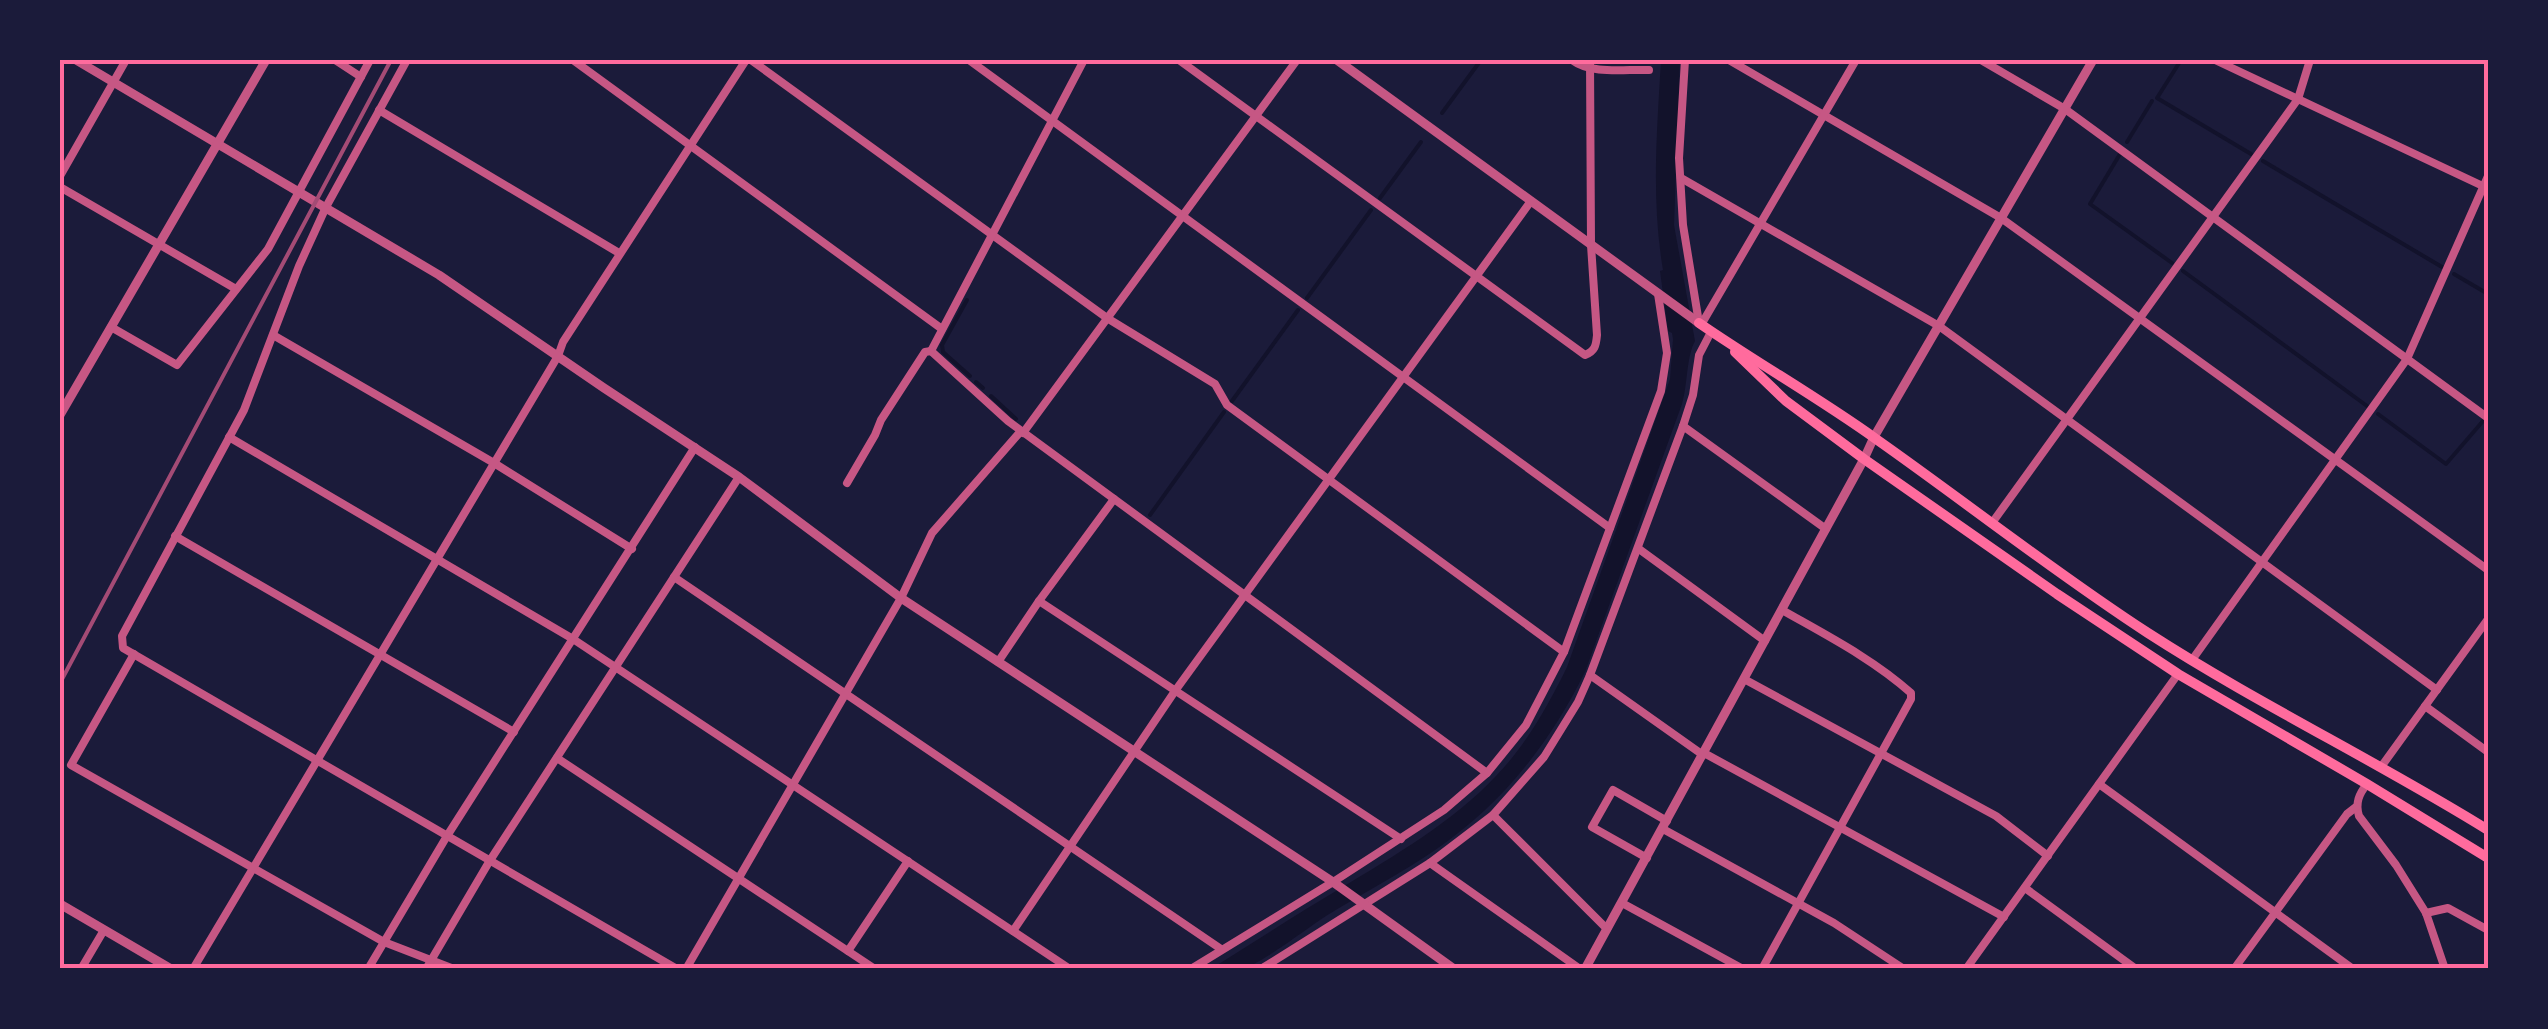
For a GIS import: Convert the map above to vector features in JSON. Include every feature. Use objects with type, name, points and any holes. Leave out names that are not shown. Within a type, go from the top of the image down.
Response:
[{"type":"main road","points":[[1704,327],[1874,437],[2084,590],[2192,660],[2488,830]]},
{"type":"main road","points":[[1704,327],[1786,401],[1864,460],[2058,594],[2178,674],[2488,858]]},
{"type":"street","points":[[76,60],[439,275],[740,476],[901,598],[1335,883],[1454,969]]},
{"type":"street","points":[[60,176],[126,60]]},
{"type":"street","points":[[60,415],[266,60]]},
{"type":"street","points":[[335,60],[361,77]]},
{"type":"street","points":[[110,328],[177,365],[268,248],[370,60]]},
{"type":"street","points":[[406,60],[326,207],[244,410],[122,636],[122,648],[676,969]]},
{"type":"street","points":[[573,60],[942,329]]},
{"type":"street","points":[[194,969],[563,342],[748,60],[1107,318],[1215,384],[1226,405],[1564,652]]},
{"type":"street","points":[[969,60],[1610,528]]},
{"type":"street","points":[[847,483],[881,420],[924,352],[931,350],[1084,60]]},
{"type":"street","points":[[1179,60],[1585,355],[1596,346],[1597,335],[1591,245],[1590,64]]},
{"type":"street","points":[[686,969],[901,598],[932,533],[1022,432],[1296,60]]},
{"type":"street","points":[[1337,60],[1704,327]]},
{"type":"street","points":[[1572,60],[1580,66],[1648,70]]},
{"type":"street","points":[[1686,60],[1680,158],[1683,224],[1704,327]]},
{"type":"street","points":[[1729,60],[2001,218],[2488,570]]},
{"type":"street","points":[[1261,969],[1430,863],[1493,815],[1550,748],[1590,676],[1639,549],[1693,394],[1704,327],[1856,60]]},
{"type":"street","points":[[1981,60],[2064,109],[2488,418]]},
{"type":"street","points":[[1430,863],[1582,969],[1647,858],[1874,437],[2093,60]]},
{"type":"street","points":[[2215,60],[2486,187]]},
{"type":"street","points":[[1992,523],[2298,99],[2310,60]]},
{"type":"street","points":[[379,110],[620,253]]},
{"type":"street","points":[[2192,660],[2407,359],[2488,176]]},
{"type":"street","points":[[1680,178],[1939,326],[2437,690]]},
{"type":"street","points":[[60,187],[236,289]]},
{"type":"street","points":[[1013,931],[1175,691],[1531,201]]},
{"type":"street","points":[[1191,969],[1335,883],[1444,810],[1488,773],[1526,725],[1564,652],[1660,391],[1667,353],[1659,295]]},
{"type":"street","points":[[273,334],[632,549]]},
{"type":"street","points":[[931,350],[1022,432],[1488,773]]},
{"type":"street","points":[[1683,426],[1826,529]]},
{"type":"street","points":[[229,437],[573,639],[1070,969]]},
{"type":"street","points":[[368,969],[447,836],[696,447]]},
{"type":"street","points":[[426,969],[489,862],[740,476]]},
{"type":"street","points":[[998,662],[1114,499]]},
{"type":"street","points":[[176,536],[514,732]]},
{"type":"street","points":[[1639,549],[1765,641]]},
{"type":"street","points":[[674,577],[1221,949]]},
{"type":"street","points":[[1039,601],[1401,839]]},
{"type":"street","points":[[1762,969],[1911,693],[1850,649],[1782,610]]},
{"type":"street","points":[[2381,768],[2488,619]]},
{"type":"street","points":[[71,764],[134,654]]},
{"type":"street","points":[[1966,969],[2178,674]]},
{"type":"street","points":[[1590,676],[1703,754],[2004,916]]},
{"type":"street","points":[[1744,679],[1996,816],[2048,856]]},
{"type":"street","points":[[2425,706],[2488,752]]},
{"type":"street","points":[[557,758],[875,969]]},
{"type":"street","points":[[60,760],[384,942],[454,969]]},
{"type":"street","points":[[2099,784],[2353,969]]},
{"type":"street","points":[[2367,784],[2358,798],[2359,816],[2426,913],[2444,969]]},
{"type":"street","points":[[1647,858],[1592,828],[1612,790],[1834,922],[1904,969]]},
{"type":"street","points":[[2234,969],[2347,814],[2356,808]]},
{"type":"street","points":[[1493,815],[1607,930]]},
{"type":"street","points":[[848,950],[908,861]]},
{"type":"street","points":[[2024,888],[2136,969]]},
{"type":"street","points":[[1622,903],[1744,969]]},
{"type":"street","points":[[60,904],[171,969]]},
{"type":"street","points":[[2426,913],[2448,908],[2488,930]]},
{"type":"street","points":[[81,969],[104,930]]},
{"type":"shaded area","points":[[1661,60],[1680,60],[1674,225],[1695,341],[1682,404],[1585,672],[1523,770],[1462,830],[1249,967],[1211,969],[1462,808],[1517,751],[1567,667],[1670,379],[1673,339],[1668,331],[1660,271],[1663,270],[1656,191]]},
{"type":"waterway","points":[[1442,113],[1481,60]]},
{"type":"waterway","points":[[2181,60],[2157,98],[2251,154]]},
{"type":"waterway","points":[[2127,142],[2152,101]]},
{"type":"waterway","points":[[1380,198],[1421,142]]},
{"type":"waterway","points":[[2120,154],[2090,204],[2172,263]]},
{"type":"waterway","points":[[2263,161],[2442,267]]},
{"type":"waterway","points":[[1307,298],[1371,210]]},
{"type":"waterway","points":[[2183,271],[2367,406]]},
{"type":"waterway","points":[[2454,274],[2488,294]]},
{"type":"waterway","points":[[967,300],[942,345],[943,352],[970,376]]},
{"type":"waterway","points":[[1232,401],[1298,310]]},
{"type":"waterway","points":[[976,382],[983,388]]},
{"type":"waterway","points":[[991,396],[1016,419]]},
{"type":"waterway","points":[[1150,515],[1224,412]]},
{"type":"waterway","points":[[2378,414],[2446,464],[2483,421]]},
{"type":"railway","points":[[60,683],[391,60]]}]
